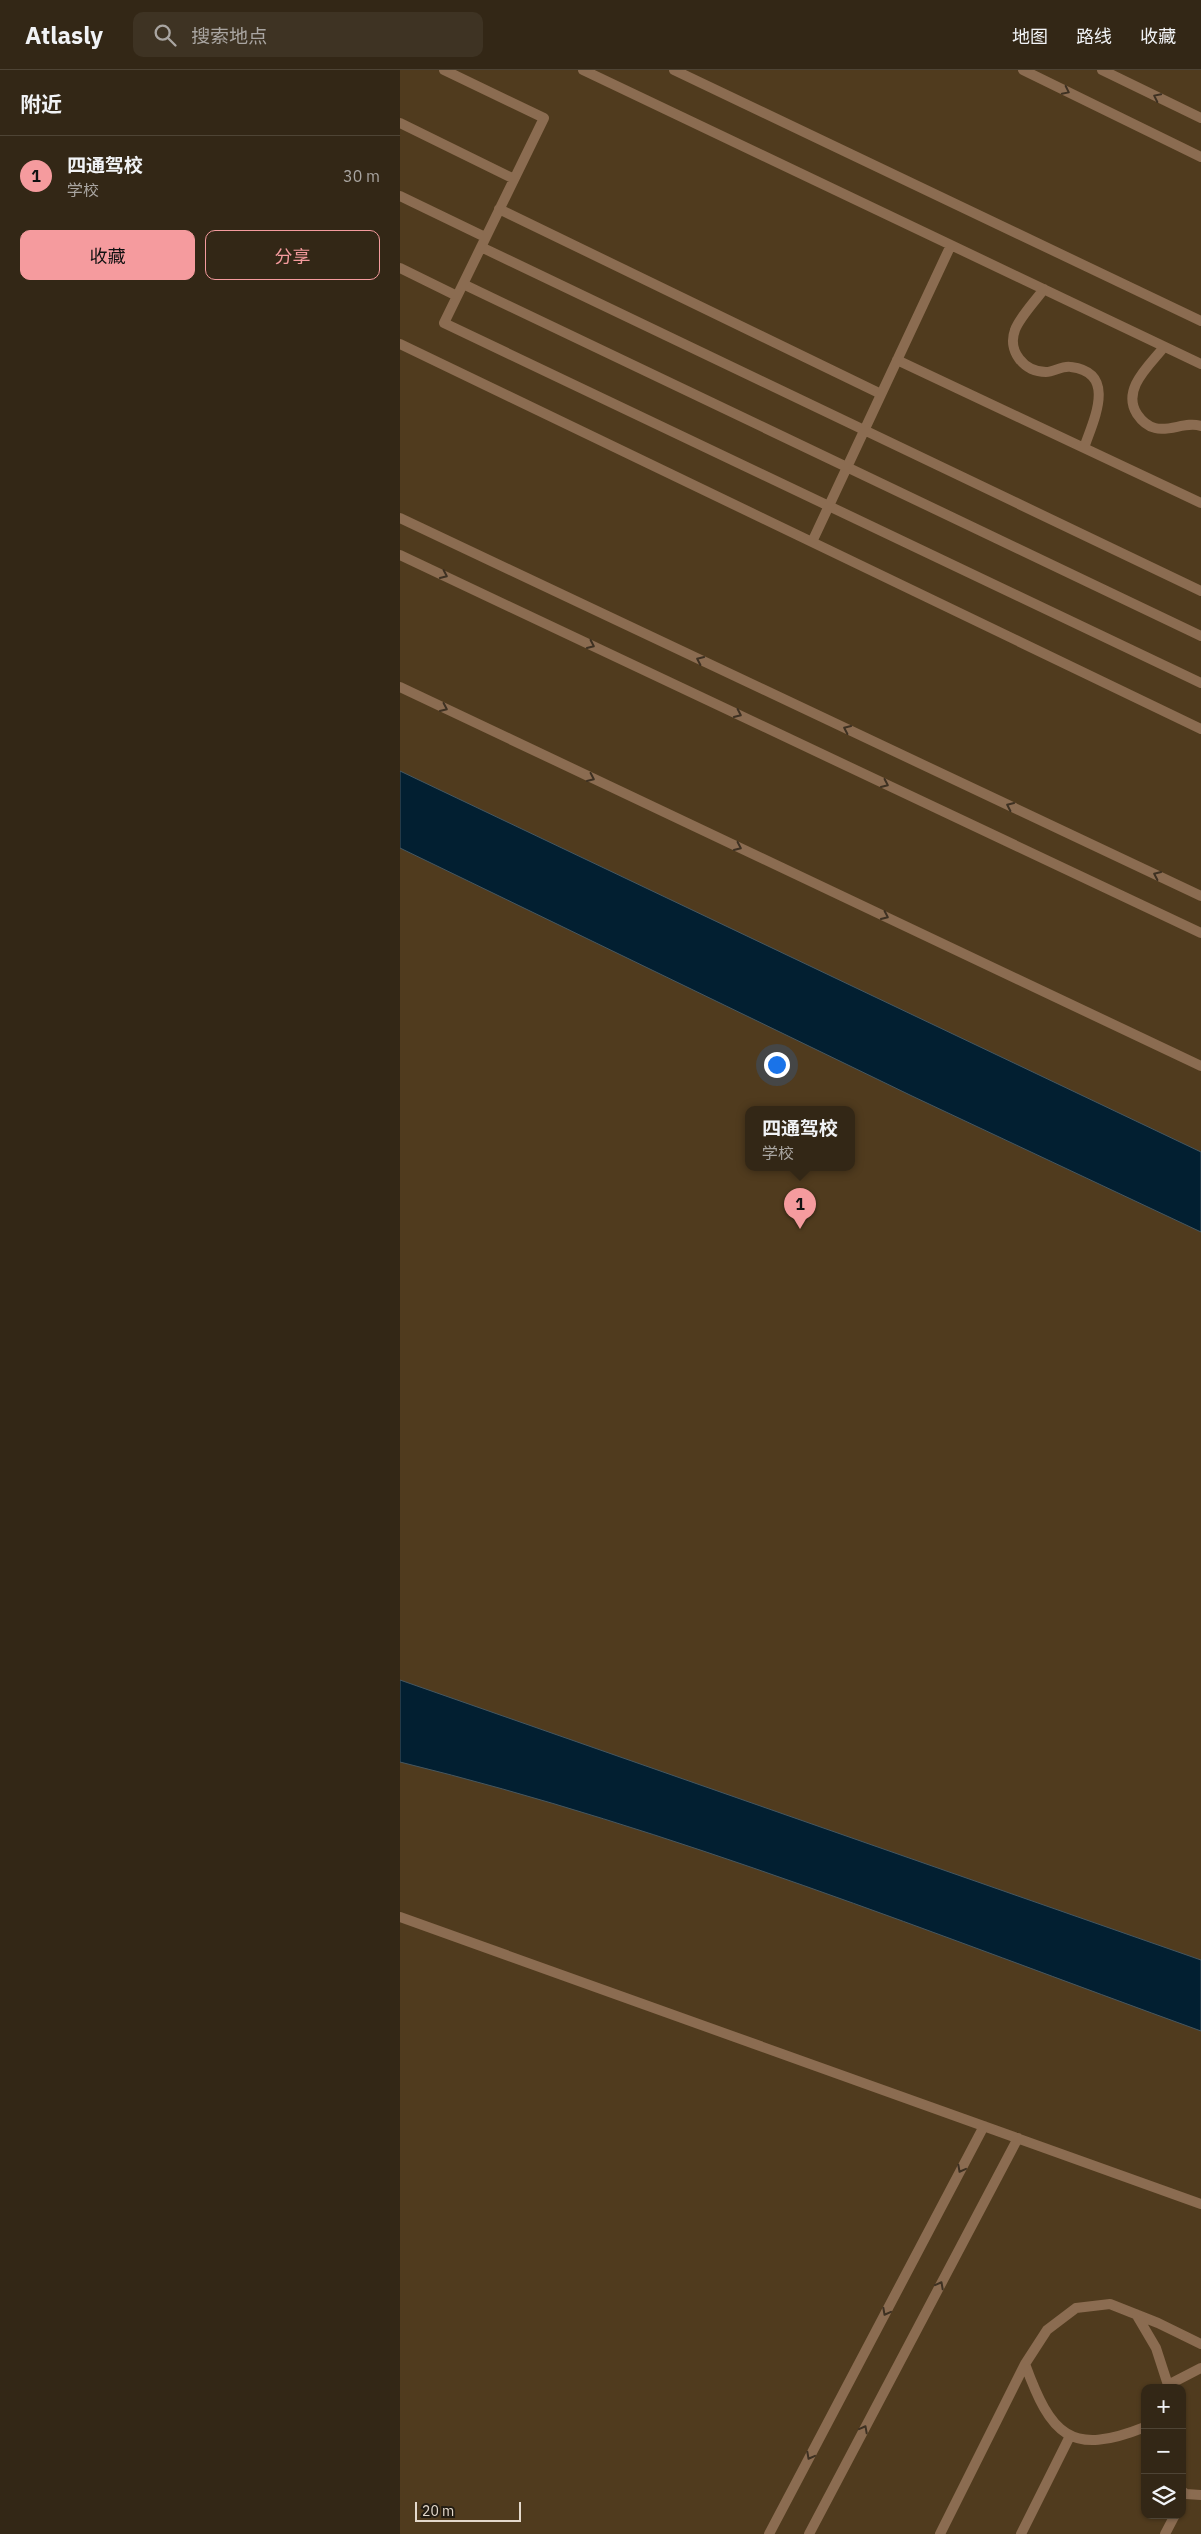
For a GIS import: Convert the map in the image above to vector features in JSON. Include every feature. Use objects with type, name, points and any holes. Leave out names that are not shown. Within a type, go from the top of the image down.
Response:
[{"type":"lane","points":[[444,70],[544,118],[444,323],[1201,683]]},
{"type":"lane","points":[[583,70],[1201,364]]},
{"type":"lane","points":[[674,70],[1201,321]]},
{"type":"lane","points":[[1022,70],[1201,157]]},
{"type":"lane","points":[[1102,70],[1201,118]]},
{"type":"lane","points":[[400,123],[514,179]]},
{"type":"lane","points":[[400,196],[483,242],[864,430],[1201,591]]},
{"type":"lane","points":[[499,209],[881,394]]},
{"type":"lane","points":[[812,542],[951,245]]},
{"type":"lane","points":[[400,268],[457,296]]},
{"type":"lane","points":[[463,284],[1201,636]]},
{"type":"lane","points":[[1044,290],[1015,329],[1013,345],[1019,360],[1030,369],[1047,372],[1069,366],[1082,369],[1095,378],[1100,391],[1099,404],[1084,448]]},
{"type":"lane","points":[[400,344],[1201,730]]},
{"type":"lane","points":[[1164,347],[1139,377],[1132,391],[1133,408],[1142,421],[1155,428],[1193,423],[1201,426]]},
{"type":"lane","points":[[897,360],[1201,504]]},
{"type":"lane","points":[[400,518],[1201,896]]},
{"type":"lane","points":[[400,555],[1201,933]]},
{"type":"lane","points":[[400,687],[1201,1066]]},
{"type":"lane","points":[[400,1917],[1201,2204]]},
{"type":"lane","points":[[769,2534],[984,2126]]},
{"type":"lane","points":[[809,2534],[1018,2138]]},
{"type":"lane","points":[[940,2534],[1025,2364],[1047,2330],[1076,2308],[1110,2304],[1201,2344]]},
{"type":"lane","points":[[1136,2314],[1156,2348],[1167,2384]]},
{"type":"lane","points":[[1025,2364],[1035,2393],[1052,2422],[1070,2436],[1090,2442],[1117,2438],[1141,2429]]},
{"type":"lane","points":[[1172,2384],[1201,2368]]},
{"type":"lane","points":[[1021,2534],[1070,2436]]},
{"type":"lane","points":[[1186,2495],[1201,2495]]},
{"type":"lane","points":[[1166,2534],[1173,2519]]},
{"type":"shaded area","points":[[400,70],[1201,70],[1201,2534],[400,2534]]},
{"type":"water","points":[[400,771],[1201,1152],[1201,1232],[912,1096],[400,848]]},
{"type":"water","points":[[400,1680],[1201,1960],[1201,2031],[903,1921],[704,1851],[502,1789],[400,1762]]},
{"type":"place","name":"四通驾校","points":[[800,1229]]}]
